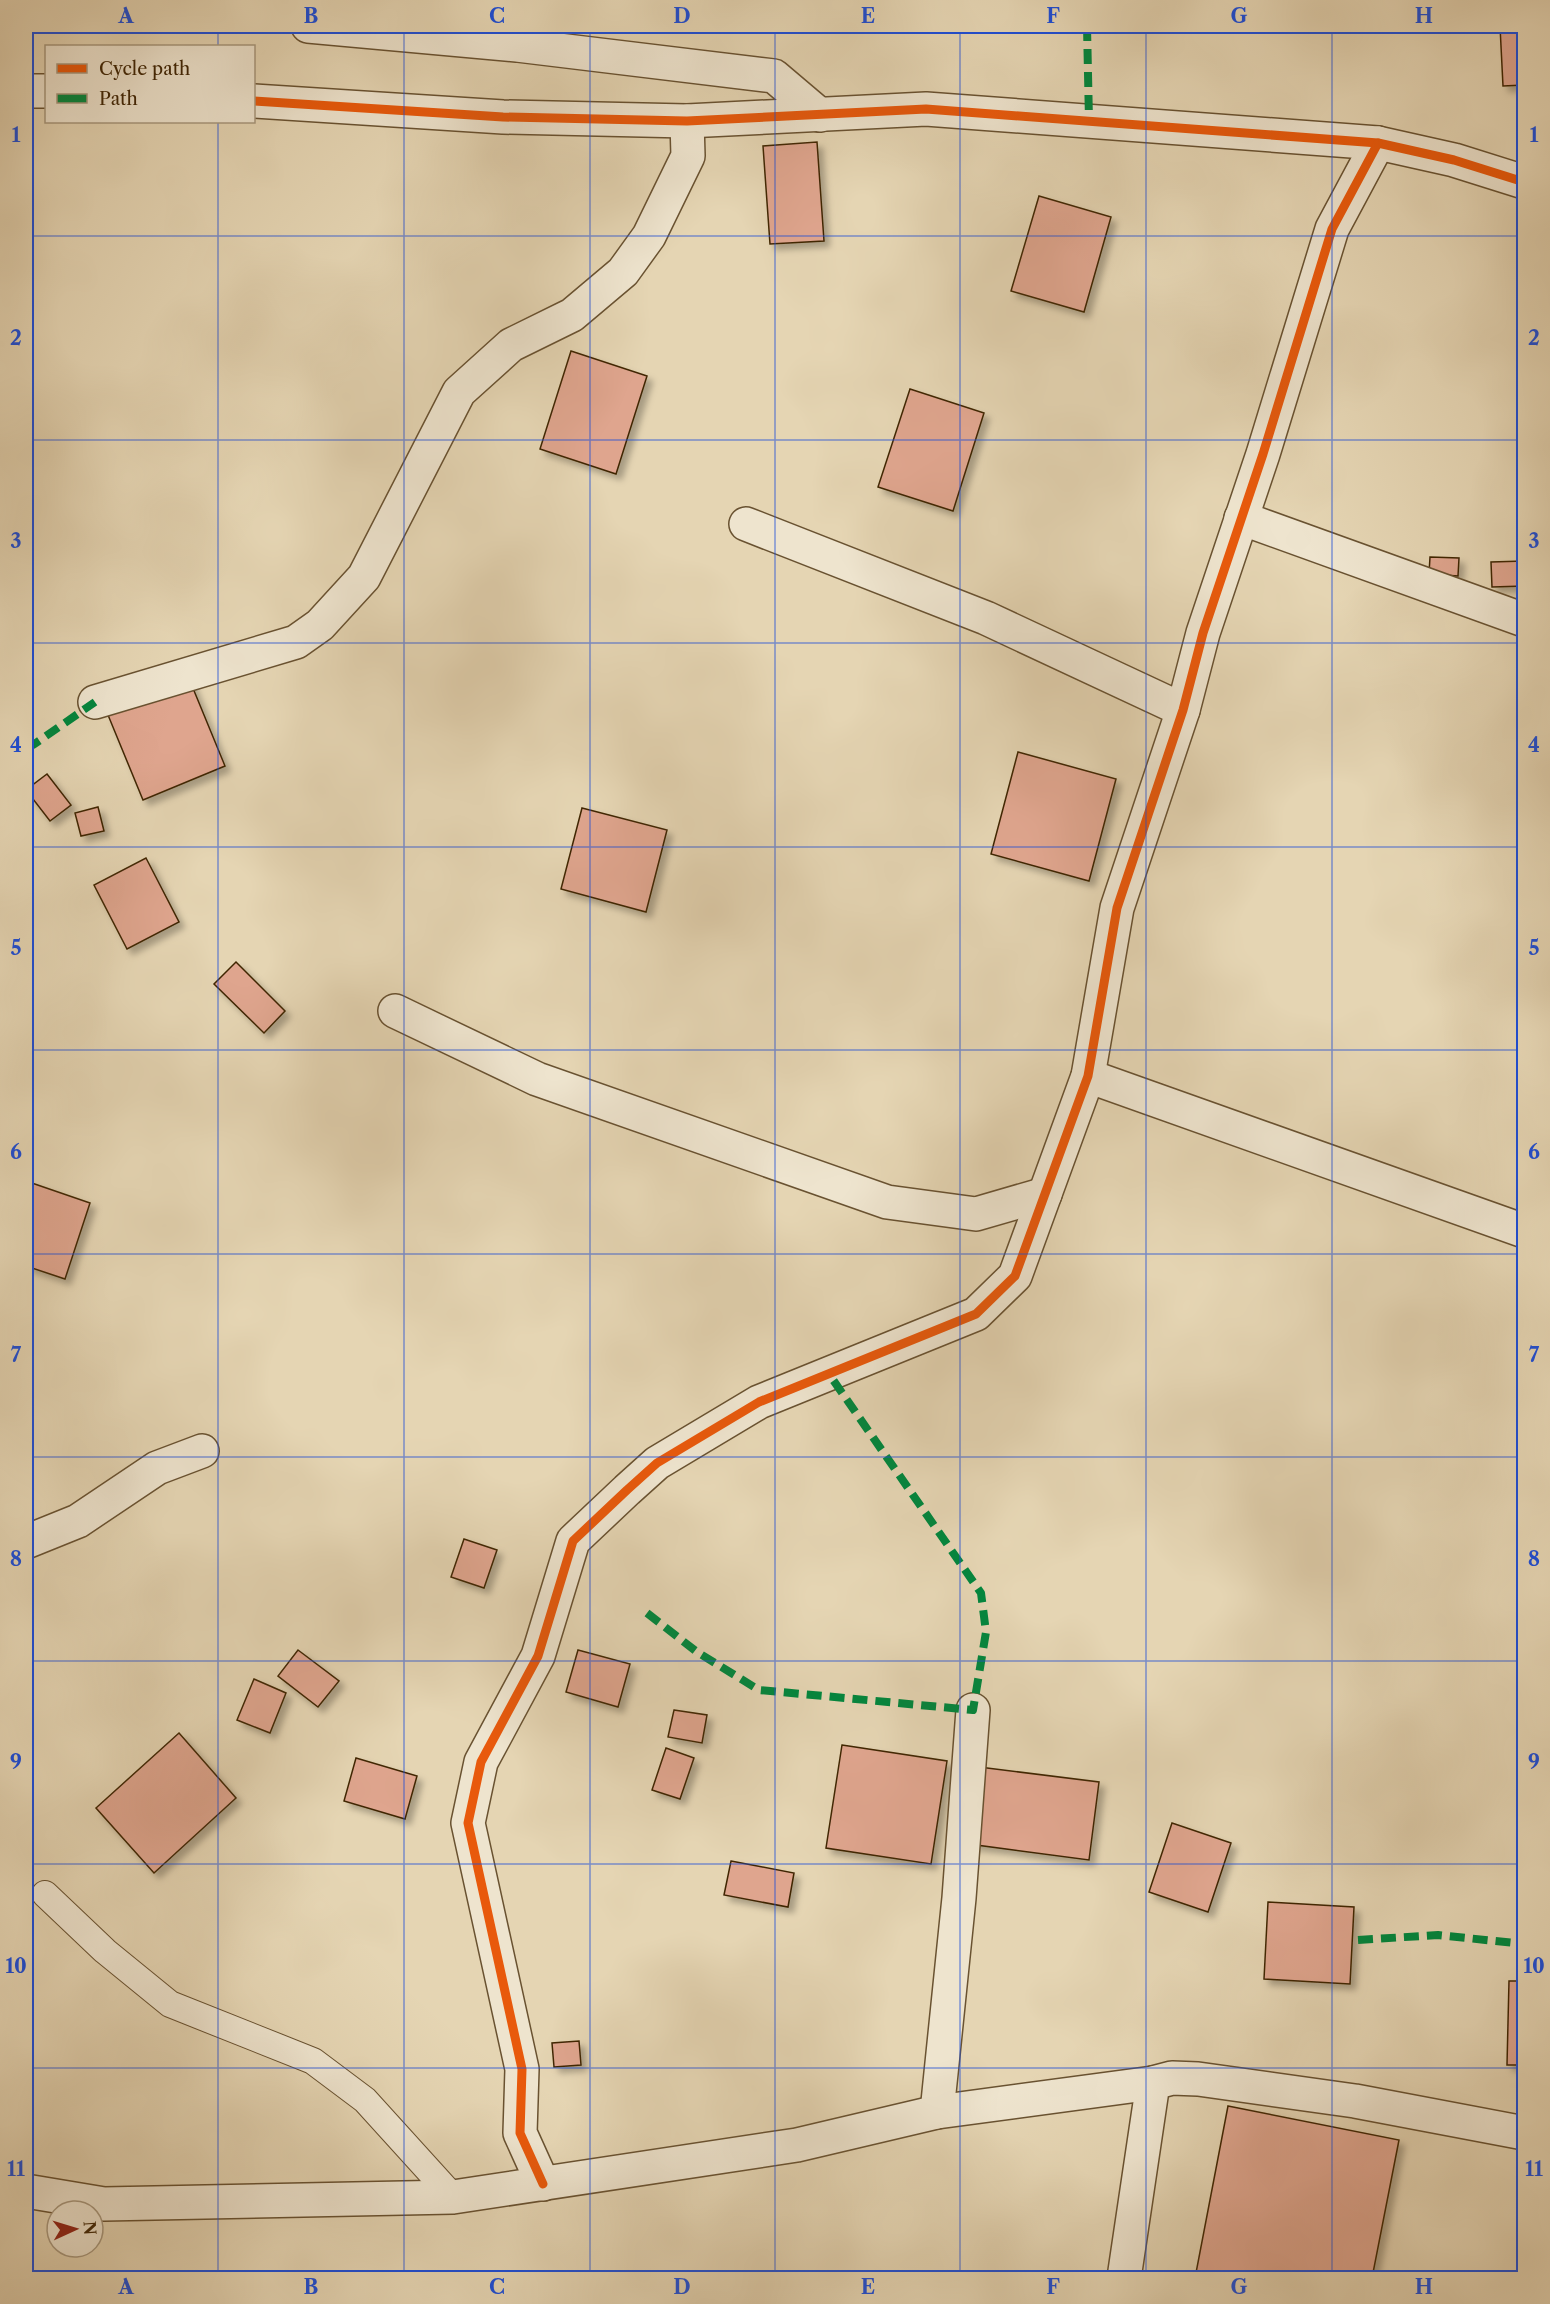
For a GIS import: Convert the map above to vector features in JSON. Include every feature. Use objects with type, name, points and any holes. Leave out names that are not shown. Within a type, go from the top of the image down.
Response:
[{"type":"street","points":[[308,26],[517,45],[774,76],[820,115]]},
{"type":"street","points":[[26,91],[45,91]]},
{"type":"street","points":[[255,101],[503,117],[687,121],[926,108],[1378,143],[1454,160],[1524,182]]},
{"type":"street","points":[[95,702],[296,642],[320,625],[364,578],[459,392],[511,345],[572,315],[623,272],[649,236],[688,156],[687,121]]},
{"type":"street","points":[[543,2184],[520,2133],[522,2069],[468,1823],[482,1762],[538,1656],[573,1541],[657,1463],[704,1432],[759,1402],[976,1314],[1015,1276],[1088,1076],[1117,908],[1184,710],[1203,633],[1242,518],[1332,229],[1378,143]]},
{"type":"street","points":[[1242,518],[1524,620]]},
{"type":"street","points":[[746,524],[986,618],[1184,710]]},
{"type":"street","points":[[395,1011],[537,1078],[887,1202],[976,1214],[1045,1194]]},
{"type":"street","points":[[1088,1076],[1524,1232]]},
{"type":"street","points":[[26,1542],[78,1521],[158,1468],[202,1451]]},
{"type":"street","points":[[937,2112],[958,1910],[973,1710]]},
{"type":"street","points":[[26,2191],[104,2204],[453,2197],[797,2145],[937,2112],[1153,2083],[1172,2078],[1198,2079],[1355,2101],[1524,2133]]},
{"type":"street","points":[[1124,2278],[1153,2083]]},
{"type":"lane","points":[[45,1894],[105,1951],[170,2004],[313,2061],[365,2100],[453,2197]]},
{"type":"building","points":[[1500,26],[1524,26],[1524,85],[1503,86]]},
{"type":"building","points":[[817,142],[824,241],[770,244],[763,146]]},
{"type":"building","points":[[1039,196],[1111,217],[1084,312],[1011,291]]},
{"type":"building","points":[[571,351],[647,376],[616,474],[540,449]]},
{"type":"building","points":[[910,389],[984,413],[953,511],[878,487]]},
{"type":"building","points":[[1430,557],[1459,558],[1458,576],[1429,574]]},
{"type":"building","points":[[1524,561],[1524,586],[1492,587],[1491,562]]},
{"type":"building","points":[[190,681],[225,766],[143,800],[108,715]]},
{"type":"building","points":[[1018,752],[1116,779],[1089,881],[991,854]]},
{"type":"building","points":[[47,774],[71,805],[50,821],[26,790]]},
{"type":"building","points":[[98,807],[104,831],[81,836],[75,813]]},
{"type":"building","points":[[582,808],[667,830],[646,912],[561,889]]},
{"type":"building","points":[[146,858],[179,922],[127,949],[94,885]]},
{"type":"building","points":[[236,962],[285,1011],[264,1033],[214,984]]},
{"type":"building","points":[[26,1181],[90,1203],[65,1279],[26,1266]]},
{"type":"building","points":[[464,1539],[497,1550],[484,1588],[451,1577]]},
{"type":"building","points":[[298,1650],[339,1681],[318,1707],[278,1676]]},
{"type":"building","points":[[578,1650],[630,1664],[618,1707],[566,1692]]},
{"type":"building","points":[[254,1679],[286,1693],[270,1733],[237,1720]]},
{"type":"building","points":[[674,1710],[707,1715],[702,1743],[668,1737]]},
{"type":"building","points":[[179,1733],[236,1798],[154,1873],[96,1808]]},
{"type":"building","points":[[842,1745],[947,1761],[931,1864],[826,1848]]},
{"type":"building","points":[[666,1748],[694,1758],[680,1799],[652,1790]]},
{"type":"building","points":[[356,1758],[417,1776],[405,1819],[344,1801]]},
{"type":"building","points":[[979,1767],[1099,1782],[1089,1860],[969,1844]]},
{"type":"building","points":[[1172,1823],[1231,1843],[1208,1912],[1149,1892]]},
{"type":"building","points":[[731,1861],[794,1873],[788,1907],[724,1895]]},
{"type":"building","points":[[1268,1902],[1354,1907],[1350,1984],[1264,1979]]},
{"type":"building","points":[[1509,1981],[1524,1981],[1524,2065],[1507,2065]]},
{"type":"building","points":[[579,2041],[581,2065],[554,2067],[552,2043]]},
{"type":"building","points":[[1228,2106],[1399,2140],[1372,2278],[1195,2278]]},
{"type":"marked path","points":[[1087,26],[1089,121]]},
{"type":"marked path","points":[[26,743],[33,745],[95,702]]},
{"type":"marked path","points":[[647,1613],[697,1652],[759,1690],[973,1710],[986,1632],[981,1593],[829,1374]]},
{"type":"marked path","points":[[1358,1940],[1438,1935],[1524,1944]]},
{"type":"cycle path","points":[[255,101],[503,117],[687,121],[926,109],[1378,143],[1454,160],[1524,182]]},
{"type":"cycle path","points":[[543,2184],[520,2133],[522,2069],[468,1823],[481,1762],[538,1656],[573,1541],[627,1490],[657,1463],[759,1402],[976,1314],[1015,1276],[1088,1076],[1117,908],[1183,710],[1203,633],[1263,454],[1332,229],[1378,143]]}]
